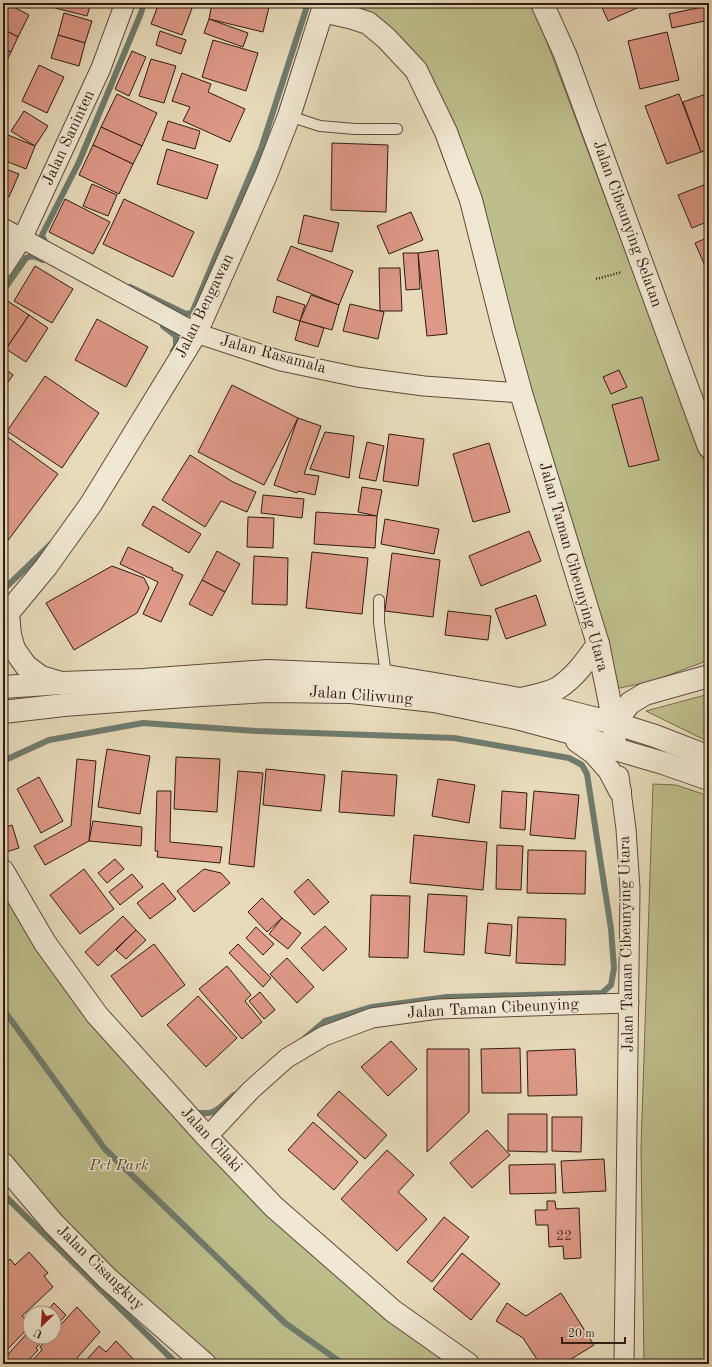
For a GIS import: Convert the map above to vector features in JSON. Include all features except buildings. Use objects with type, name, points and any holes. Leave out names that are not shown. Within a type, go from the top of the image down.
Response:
[{"type":"street","name":"Jalan Saninten","points":[[3,268],[22,239],[100,68],[125,3]]},
{"type":"street","name":"Jalan Cibeunying Selatan","points":[[542,3],[565,54],[709,446]]},
{"type":"street","name":"Jalan Bengawan","points":[[5,616],[46,567],[91,504],[196,333],[266,175],[289,116],[324,7]]},
{"type":"street","name":"Jalan Taman Cibeunying Utara","points":[[324,7],[368,23],[386,38],[416,70],[446,132],[471,200],[521,393],[598,644],[614,723],[620,791],[626,829],[630,889],[624,1364]]},
{"type":"street","name":"Jalan Rasamala","points":[[3,228],[196,333],[281,361],[357,377],[424,386],[521,393]]},
{"type":"street","points":[[5,616],[14,648],[26,666],[41,677],[62,683]]},
{"type":"street","points":[[520,700],[557,688],[570,679],[583,666],[598,644]]},
{"type":"street","name":"Jalan Ciliwung","points":[[3,687],[143,680],[268,681],[386,676],[520,700],[614,723],[670,741],[709,757]]},
{"type":"street","points":[[614,723],[630,703],[645,694],[709,676]]},
{"type":"street","name":"Jalan Ciliwung","points":[[3,712],[64,705],[185,696],[268,681],[434,701],[516,718],[579,735],[709,780]]},
{"type":"street","points":[[552,727],[574,739],[594,754],[609,770],[620,791]]},
{"type":"street","name":"Jalan Cilaki","points":[[3,870],[45,943],[97,1015],[207,1137],[274,1207],[393,1311],[468,1364]]},
{"type":"street","name":"Jalan Taman Cibeunying","points":[[207,1137],[251,1090],[287,1058],[324,1036],[372,1018],[438,1009],[629,1004]]},
{"type":"street","name":"Jalan Cisangkuy","points":[[3,1164],[53,1223],[108,1278],[205,1364]]},
{"type":"lane","points":[[289,116],[320,126],[355,129],[397,129]]},
{"type":"lane","points":[[379,600],[379,622],[386,676]]},
{"type":"path","points":[[596,279],[644,268]]},
{"type":"green space","points":[[355,3],[532,3],[709,473],[709,660],[653,681],[620,688],[608,684],[543,451],[483,211],[389,27],[373,13],[359,8]]},
{"type":"green space","points":[[709,694],[709,742],[646,711]]},
{"type":"green space","points":[[653,784],[676,785],[709,796],[709,1364],[644,1364],[641,1148]]},
{"type":"green space","name":"Pet Park","points":[[3,889],[61,985],[202,1137],[459,1364],[216,1364],[168,1323],[62,1223],[3,1157]]},
{"type":"waterway","points":[[49,246],[46,244],[42,235],[79,162],[144,3]]},
{"type":"waterway","points":[[130,287],[186,314],[192,313],[261,149],[308,3]]},
{"type":"waterway","points":[[3,291],[26,258],[34,257],[43,260]]},
{"type":"waterway","points":[[163,326],[176,336],[176,346],[173,351]]},
{"type":"waterway","points":[[3,590],[51,544]]},
{"type":"waterway","points":[[3,761],[49,740],[143,723],[257,731],[454,738],[569,758],[582,765],[587,774],[611,929],[614,968],[611,985],[602,993],[447,997],[372,1007],[325,1021],[305,1038]]},
{"type":"waterway","points":[[3,1009],[105,1149],[285,1323],[343,1364]]},
{"type":"waterway","points":[[192,1111],[199,1113],[211,1113],[234,1095]]},
{"type":"waterway","points":[[3,1194],[177,1364]]}]
